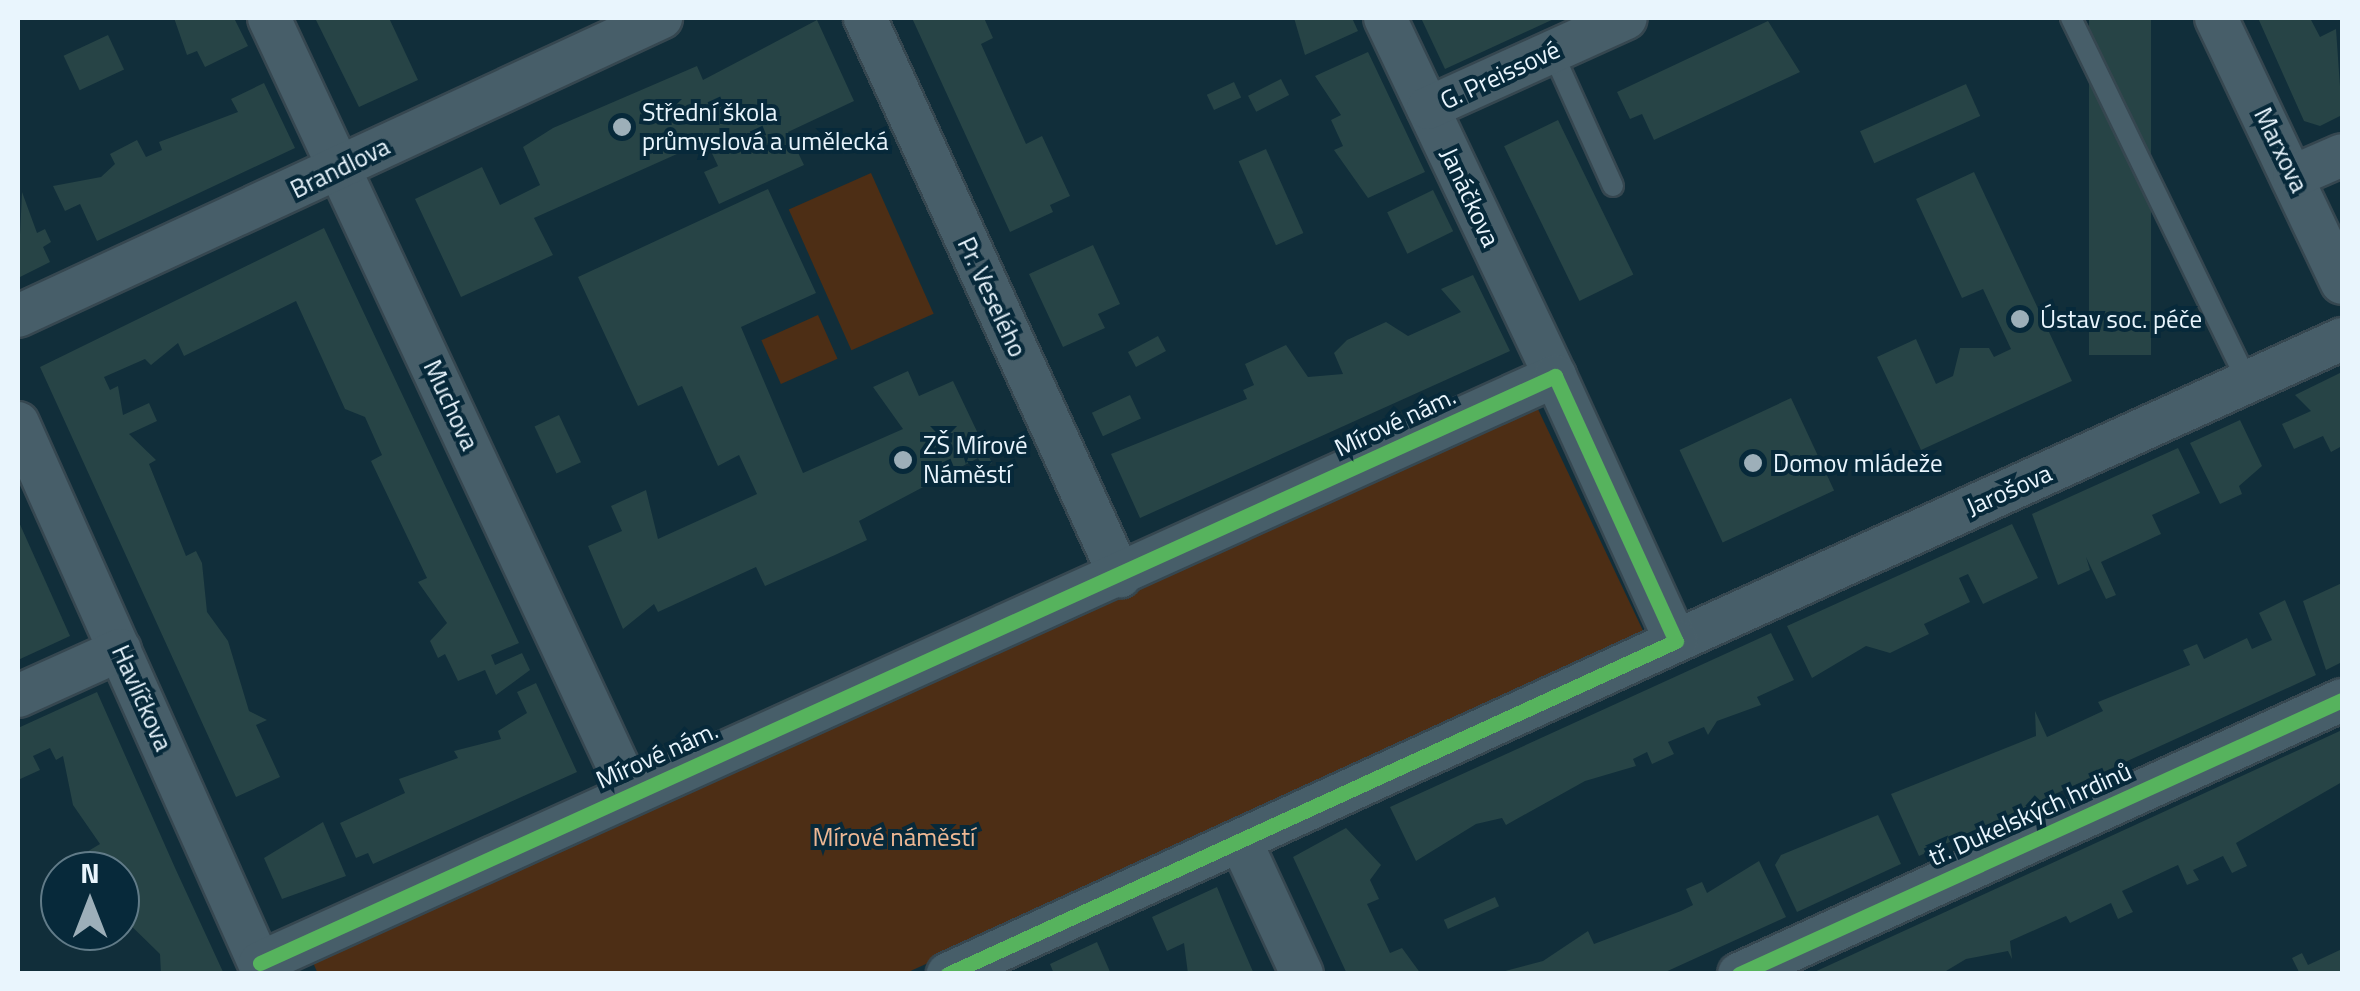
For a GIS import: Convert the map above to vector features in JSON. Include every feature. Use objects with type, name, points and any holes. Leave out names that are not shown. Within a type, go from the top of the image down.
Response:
[{"type":"street","name":"Muchova","points":[[269,18],[631,794]]},
{"type":"street","name":"Brandlova","points":[[18,316],[661,18]]},
{"type":"street","name":"Pr. Veselého","points":[[865,18],[1120,576]]},
{"type":"street","name":"Janáčkova","points":[[1385,18],[1555,376]]},
{"type":"street","name":"G. Preissové","points":[[1428,108],[1626,18]]},
{"type":"street","name":"Marxova","points":[[2216,18],[2342,283]]},
{"type":"street","points":[[2294,176],[2342,155]]},
{"type":"street","name":"Jarošova","points":[[1676,642],[2342,339]]},
{"type":"street","name":"Mírové nám.","points":[[262,968],[631,794],[1555,376]]},
{"type":"street","points":[[948,974],[1676,642],[1555,376]]},
{"type":"street","name":"Havlíčkova","points":[[18,422],[262,968]]},
{"type":"street","points":[[18,696],[120,650]]},
{"type":"street","name":"tř. Dukelských hrdinů","points":[[1739,974],[2342,700]]},
{"type":"street","points":[[1241,842],[1302,974]]},
{"type":"lane","points":[[2071,18],[2248,381]]},
{"type":"lane","points":[[1552,51],[1614,186]]},
{"type":"green space","points":[[871,173],[934,314],[851,350],[789,210]]},
{"type":"green space","points":[[818,315],[838,359],[781,384],[761,340]]},
{"type":"green space","name":"Mírové náměstí","points":[[1536,405],[1647,639],[906,973],[318,974],[311,958]]},
{"type":"building","points":[[174,18],[234,18],[248,46],[205,67],[197,51],[187,55]]},
{"type":"building","points":[[315,18],[389,18],[418,80],[359,107]]},
{"type":"building","points":[[912,18],[984,18],[993,38],[981,44],[1026,144],[1042,136],[1070,196],[1050,205],[1053,212],[1010,232]]},
{"type":"building","points":[[1294,18],[1352,18],[1358,31],[1305,55]]},
{"type":"building","points":[[1421,18],[1556,18],[1445,69]]},
{"type":"building","points":[[2089,18],[2151,18],[2151,355],[2089,355]]},
{"type":"building","points":[[2258,18],[2310,18],[2320,37],[2336,29],[2342,115],[2320,126],[2304,121]]},
{"type":"building","points":[[817,20],[854,101],[788,132],[804,165],[719,204],[704,172],[718,166],[706,141],[534,218],[553,255],[461,297],[415,199],[482,167],[500,205],[540,185],[523,147],[553,128],[697,66],[703,80]]},
{"type":"building","points":[[1768,21],[1800,72],[1654,140],[1642,114],[1630,119],[1617,92]]},
{"type":"building","points":[[108,35],[124,69],[80,90],[64,56]]},
{"type":"building","points":[[1368,52],[1425,172],[1368,198],[1334,150],[1343,146],[1331,120],[1341,115],[1315,76]]},
{"type":"building","points":[[1281,79],[1289,95],[1256,112],[1248,96]]},
{"type":"building","points":[[1234,82],[1241,97],[1214,110],[1207,95]]},
{"type":"building","points":[[264,83],[295,148],[97,241],[80,204],[65,211],[53,186],[101,177],[115,164],[110,154],[137,140],[146,157],[162,150],[159,142],[238,112],[231,99]]},
{"type":"building","points":[[1966,84],[1980,116],[1874,163],[1860,131]]},
{"type":"building","points":[[1558,120],[1633,275],[1579,301],[1504,146]]},
{"type":"building","points":[[1266,149],[1303,233],[1276,245],[1239,161]]},
{"type":"building","name":"Ústav soc. péče","points":[[1974,172],[2072,381],[1921,450],[1877,357],[1916,339],[1936,384],[1953,376],[1960,348],[1989,348],[1994,357],[2011,349],[1983,289],[1962,298],[1916,199]]},
{"type":"building","name":"ZŠ Mírové Náměstí","points":[[768,189],[816,293],[741,327],[803,473],[903,429],[873,387],[908,371],[919,396],[953,381],[992,463],[983,467],[978,458],[859,521],[867,540],[835,555],[765,586],[756,567],[658,612],[654,604],[623,629],[588,546],[622,531],[611,506],[646,490],[658,539],[757,494],[739,455],[718,466],[682,386],[638,406],[578,277]]},
{"type":"building","points":[[1433,190],[1453,231],[1407,254],[1387,212]]},
{"type":"building","points":[[22,192],[37,233],[45,229],[51,242],[43,247],[50,262],[18,278]]},
{"type":"building","points":[[324,228],[519,643],[491,655],[495,665],[522,653],[530,670],[496,695],[485,670],[458,681],[445,654],[438,658],[430,641],[447,623],[418,582],[427,578],[371,461],[382,455],[365,417],[345,409],[296,301],[184,356],[178,343],[151,365],[145,359],[104,377],[110,390],[118,386],[123,415],[149,403],[157,421],[129,434],[156,460],[149,464],[186,556],[196,551],[202,563],[207,612],[228,641],[249,711],[267,720],[256,725],[280,777],[236,797],[40,367]]},
{"type":"building","points":[[1093,245],[1120,304],[1098,314],[1105,328],[1063,347],[1029,274]]},
{"type":"building","points":[[1473,275],[1510,351],[1140,518],[1111,454],[1247,399],[1243,390],[1254,385],[1245,364],[1286,345],[1308,377],[1343,374],[1334,353],[1347,340],[1386,322],[1408,336],[1461,312],[1441,289]]},
{"type":"building","points":[[1158,336],[1166,351],[1136,367],[1128,352]]},
{"type":"building","points":[[2342,372],[2342,446],[2331,452],[2323,436],[2294,449],[2282,424],[2311,411],[2295,395]]},
{"type":"building","points":[[1130,395],[1141,419],[1103,436],[1092,413]]},
{"type":"building","name":"Domov mládeže","points":[[1791,398],[1834,490],[1723,542],[1680,450]]},
{"type":"building","points":[[559,415],[581,462],[557,474],[535,426]]},
{"type":"building","points":[[2240,420],[2262,466],[2239,486],[2242,494],[2220,504],[2190,443]]},
{"type":"building","points":[[2178,448],[2200,493],[2152,515],[2161,534],[2101,562],[2116,595],[2106,599],[2086,557],[2090,570],[2058,585],[2032,514]]},
{"type":"building","points":[[18,520],[70,636],[18,660]]},
{"type":"building","points":[[2012,524],[2038,578],[1983,604],[1968,574],[1959,578],[1970,602],[1924,624],[1929,634],[1890,653],[1866,646],[1812,678],[1787,626]]},
{"type":"building","points":[[2342,583],[2342,662],[2326,670],[2303,601]]},
{"type":"building","points":[[2285,600],[2316,675],[1919,856],[1891,794],[2036,736],[2035,711],[2047,737],[2103,711],[2098,702],[2190,665],[2183,650],[2197,644],[2204,659],[2247,638],[2252,649],[2272,640],[2259,613]]},
{"type":"building","points":[[1771,633],[1794,680],[1757,697],[1761,705],[1717,721],[1708,735],[1704,727],[1668,742],[1674,754],[1652,764],[1647,752],[1633,759],[1636,766],[1585,781],[1506,825],[1502,818],[1476,824],[1416,861],[1390,807]]},
{"type":"building","points":[[536,683],[577,772],[373,864],[368,853],[356,858],[340,823],[405,793],[399,779],[458,758],[454,751],[501,739],[498,731],[527,713],[517,692]]},
{"type":"building","points":[[97,692],[224,974],[161,974],[160,954],[140,934],[140,851],[88,851],[100,844],[73,805],[63,756],[56,760],[50,748],[33,756],[40,770],[18,780],[18,728]]},
{"type":"building","points":[[2342,730],[2342,782],[2236,843],[2247,866],[2232,873],[2223,856],[2193,870],[2199,880],[2187,885],[2178,865],[2122,891],[2133,912],[2118,919],[2111,903],[2070,923],[2066,916],[2010,941],[2012,959],[2008,951],[1966,959],[1941,974],[1810,974]]},
{"type":"building","points":[[1878,815],[1901,864],[1797,912],[1775,865],[1781,855]]},
{"type":"building","points":[[323,822],[346,876],[282,899],[264,858]]},
{"type":"building","points":[[1346,828],[1381,865],[1370,880],[1379,899],[1367,904],[1390,953],[1402,948],[1421,974],[1347,974],[1293,857]]},
{"type":"building","points":[[1759,861],[1786,917],[1661,974],[1494,974],[1543,961],[1588,931],[1594,944],[1681,911],[1693,905],[1686,889],[1702,882],[1707,893]]},
{"type":"building","points":[[1217,887],[1254,974],[1188,974],[1184,943],[1167,951],[1152,917]]},
{"type":"building","points":[[1495,897],[1499,906],[1448,929],[1444,920]]},
{"type":"building","points":[[1097,942],[1111,974],[1054,974],[1050,964]]},
{"type":"building","points":[[2342,949],[2342,974],[2300,974],[2292,958],[2302,953],[2308,965]]},
{"type":"cycle path","points":[[260,963],[1555,376],[1676,641],[948,974]]},
{"type":"cycle path","points":[[1739,974],[2342,700]]},
{"type":"place","name":"Střední škola průmyslová a umělecká","points":[[622,127]]},
{"type":"place","name":"Ústav soc. péče","points":[[2020,319]]},
{"type":"place","name":"ZŠ Mírové Náměstí","points":[[903,460]]},
{"type":"place","name":"Domov mládeže","points":[[1753,463]]}]
